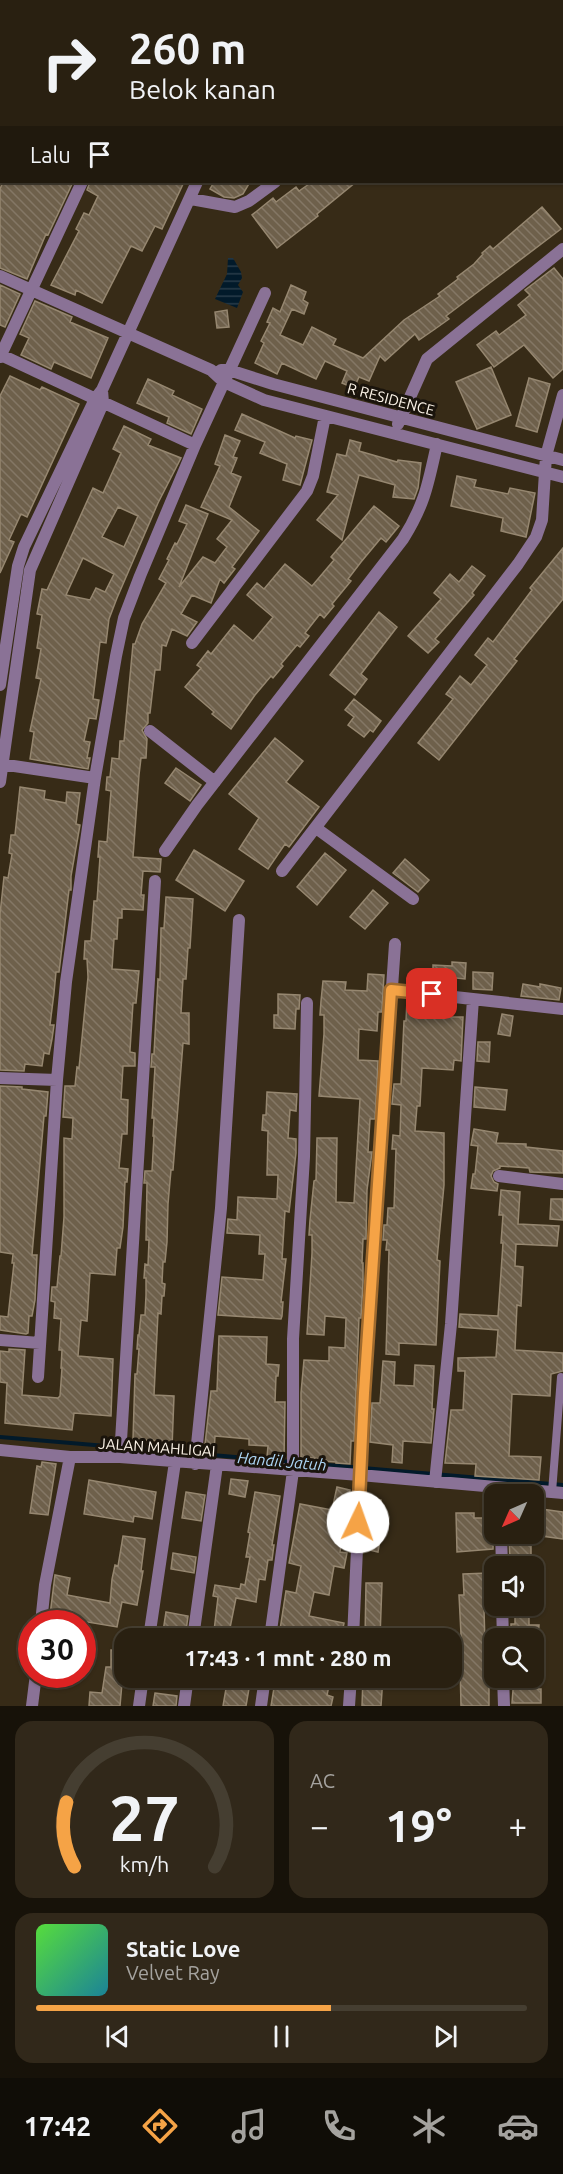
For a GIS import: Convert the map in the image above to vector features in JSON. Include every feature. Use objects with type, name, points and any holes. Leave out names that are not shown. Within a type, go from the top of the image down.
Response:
[{"type":"street","points":[[82,183],[0,356],[100,397],[195,445]]},
{"type":"street","points":[[0,782],[30,570],[100,397],[197,183]]},
{"type":"street","points":[[191,199],[235,207],[249,201],[274,183]]},
{"type":"street","points":[[395,434],[423,365],[433,352],[563,249]]},
{"type":"street","points":[[0,276],[226,376],[264,400],[563,477]]},
{"type":"street","points":[[38,1377],[57,1080],[66,982],[95,778],[124,618],[195,445],[266,293]]},
{"type":"street","name":"R RESIDENCE","points":[[226,376],[273,384],[563,460]]},
{"type":"street","points":[[282,871],[518,564],[536,537],[542,520],[546,456],[563,395]]},
{"type":"street","points":[[0,685],[18,566],[24,547],[100,397]]},
{"type":"street","points":[[192,643],[307,491],[313,476],[325,416]]},
{"type":"street","points":[[165,851],[215,782],[403,539],[417,517],[426,495],[437,444]]},
{"type":"street","points":[[24,547],[37,554]]},
{"type":"street","points":[[150,731],[215,782]]},
{"type":"street","points":[[1,765],[95,778]]},
{"type":"street","points":[[316,828],[413,900]]},
{"type":"street","points":[[120,1451],[155,881]]},
{"type":"street","points":[[196,1457],[221,1208],[239,920]]},
{"type":"street","points":[[353,1628],[360,1470],[395,944]]},
{"type":"street","points":[[391,990],[563,1009]]},
{"type":"street","points":[[436,1476],[451,1324],[473,999]]},
{"type":"street","points":[[271,1628],[293,1464],[293,1339],[304,1157],[307,1003]]},
{"type":"street","points":[[0,1078],[57,1080]]},
{"type":"street","points":[[499,1176],[563,1185]]},
{"type":"street","points":[[0,1340],[40,1343]]},
{"type":"street","name":"JALAN MAHLIGAI","points":[[0,1452],[69,1457],[120,1451],[176,1462],[196,1457],[217,1465],[293,1464],[436,1476],[484,1487]]},
{"type":"street","points":[[42,1610],[69,1457]]},
{"type":"street","points":[[151,1628],[176,1462]]},
{"type":"street","points":[[194,1628],[217,1465]]},
{"type":"street","points":[[32,1706],[34,1688]]},
{"type":"street","points":[[139,1706],[141,1688]]},
{"type":"street","points":[[184,1706],[186,1688]]},
{"type":"street","points":[[261,1706],[263,1688]]},
{"type":"street","points":[[349,1706],[350,1688]]},
{"type":"street","points":[[504,1688],[504,1706]]},
{"type":"lane","points":[[555,1488],[561,1377]]},
{"type":"water","points":[[228,258],[233,258],[241,272],[242,278],[238,285],[243,292],[237,308],[215,299],[227,274]]},
{"type":"building","points":[[3,183],[73,183],[48,235],[46,234],[27,279],[0,268],[0,189]]},
{"type":"building","points":[[90,183],[184,183],[162,229],[155,226],[142,251],[131,246],[102,303],[76,290],[75,295],[51,285],[79,231],[76,229],[84,213],[89,215],[98,196],[87,190]]},
{"type":"building","points":[[213,183],[249,183],[243,194],[234,198],[224,197],[210,189]]},
{"type":"building","points":[[311,183],[355,183],[277,248],[252,215],[273,198],[276,202],[296,187],[299,191]]},
{"type":"building","points":[[542,207],[561,229],[446,316],[449,319],[435,329],[419,340],[415,334],[385,361],[380,356],[369,381],[359,377],[354,388],[342,383],[347,371],[325,361],[316,379],[282,363],[277,374],[255,363],[264,343],[261,341],[270,323],[267,322],[273,308],[280,312],[291,285],[306,292],[303,300],[308,303],[304,314],[292,309],[280,335],[303,345],[312,327],[336,339],[333,345],[363,358],[404,320],[440,296],[438,294],[458,279],[457,277],[474,264],[490,246],[493,249]]},
{"type":"building","points":[[554,268],[563,279],[563,369],[553,378],[524,345],[494,367],[477,345],[496,331],[499,335],[526,315],[518,305],[530,295],[525,290]]},
{"type":"building","points":[[0,285],[20,294],[5,327],[0,325]]},
{"type":"building","points":[[35,301],[72,317],[70,322],[108,338],[91,378],[54,362],[51,369],[21,355],[29,338],[20,334]]},
{"type":"building","points":[[227,310],[229,327],[217,328],[215,312]]},
{"type":"building","points":[[491,367],[511,415],[477,429],[456,382]]},
{"type":"building","points":[[10,376],[40,390],[42,387],[79,404],[27,517],[21,514],[9,540],[14,542],[0,573],[0,396]]},
{"type":"building","points":[[529,378],[550,384],[537,432],[516,426]]},
{"type":"building","points":[[148,379],[174,391],[172,395],[202,409],[191,434],[167,423],[169,417],[137,403]]},
{"type":"building","points":[[242,414],[295,438],[296,436],[312,440],[300,485],[283,480],[287,464],[260,453],[265,442],[235,430]]},
{"type":"building","points":[[124,426],[151,439],[148,445],[181,458],[158,503],[117,598],[109,619],[106,643],[100,642],[93,699],[99,700],[96,719],[89,718],[84,741],[90,742],[87,758],[90,758],[88,769],[30,759],[34,732],[30,731],[41,679],[36,678],[41,649],[37,648],[42,615],[37,614],[42,589],[47,590],[93,488],[103,493],[121,453],[113,449]],"holes":[[[118,507],[138,516],[124,547],[102,537]],[[83,558],[114,574],[105,592],[96,588],[90,600],[66,595]]]},
{"type":"building","points":[[225,435],[240,441],[233,457],[237,458],[231,473],[241,477],[229,507],[259,531],[232,567],[235,569],[224,583],[220,579],[211,603],[192,595],[181,614],[197,622],[187,636],[172,629],[166,646],[162,645],[160,670],[155,670],[148,723],[142,730],[147,739],[146,758],[141,758],[133,857],[161,859],[160,872],[143,871],[141,895],[144,895],[143,910],[122,909],[122,918],[118,918],[117,939],[114,939],[112,969],[139,971],[136,1003],[133,1003],[130,1050],[135,1053],[135,1066],[123,1066],[121,1099],[128,1100],[127,1134],[122,1134],[119,1168],[128,1169],[127,1182],[125,1182],[123,1227],[120,1248],[117,1248],[115,1275],[90,1273],[87,1321],[81,1320],[78,1356],[113,1359],[111,1416],[74,1413],[72,1430],[5,1423],[7,1383],[0,1382],[0,1351],[25,1350],[22,1395],[58,1398],[60,1396],[61,1319],[54,1318],[55,1302],[51,1301],[52,1287],[57,1287],[61,1256],[64,1217],[64,1138],[72,1139],[73,1118],[63,1117],[65,1086],[75,1086],[77,1067],[79,1068],[88,977],[87,959],[84,959],[85,941],[91,941],[94,901],[97,901],[99,841],[107,842],[111,791],[106,790],[107,777],[110,777],[112,758],[119,759],[120,741],[124,741],[133,644],[166,583],[159,579],[175,543],[177,544],[187,524],[179,521],[186,505],[208,514],[179,587],[203,557],[215,563],[227,547],[217,539],[232,520],[201,507],[220,466],[215,464]]},
{"type":"building","points":[[350,440],[361,443],[359,451],[397,462],[398,460],[421,463],[418,488],[414,499],[393,497],[395,485],[359,475],[342,540],[317,520],[338,495],[327,492],[337,454],[346,456]]},
{"type":"building","points":[[457,476],[476,480],[474,487],[508,494],[510,488],[535,493],[526,537],[501,531],[503,518],[451,506]]},
{"type":"building","points":[[374,506],[399,526],[386,542],[381,538],[361,562],[348,579],[351,581],[332,604],[334,606],[324,618],[320,614],[305,633],[309,636],[300,647],[297,645],[273,678],[271,676],[255,695],[231,729],[185,687],[201,668],[197,665],[208,651],[211,654],[234,625],[253,641],[273,617],[247,595],[257,583],[264,589],[285,564],[312,586],[334,560],[331,557]]},
{"type":"building","points":[[563,548],[563,599],[514,659],[517,661],[439,760],[418,743],[453,699],[446,694],[460,676],[471,685],[487,665],[475,655],[488,638],[493,642],[532,590],[530,588]]},
{"type":"building","points":[[472,566],[485,576],[472,593],[474,595],[435,639],[439,642],[428,653],[408,636],[441,599],[434,593],[450,574],[459,582]]},
{"type":"building","points":[[379,612],[397,627],[361,674],[367,679],[355,695],[330,675]]},
{"type":"building","points":[[354,699],[381,721],[373,732],[370,730],[364,737],[348,725],[354,717],[345,710]]},
{"type":"building","points":[[275,738],[303,761],[286,782],[319,807],[289,847],[285,844],[268,869],[239,849],[259,818],[229,794]]},
{"type":"building","points":[[176,768],[201,785],[190,801],[165,783]]},
{"type":"building","points":[[20,787],[45,791],[44,799],[66,803],[67,792],[80,793],[76,824],[80,825],[59,972],[56,972],[50,1025],[54,1025],[49,1054],[44,1053],[42,1066],[25,1064],[24,1071],[0,1070],[0,914],[4,877],[8,878],[12,854],[9,853],[11,835],[15,835]]},
{"type":"building","points":[[194,850],[244,881],[225,911],[176,880]]},
{"type":"building","points":[[325,853],[346,870],[317,905],[297,887]]},
{"type":"building","points":[[405,859],[429,880],[418,892],[393,873]]},
{"type":"building","points":[[373,890],[388,903],[365,929],[350,917]]},
{"type":"building","points":[[166,897],[193,899],[190,948],[188,948],[186,979],[183,979],[181,1013],[189,1013],[189,1044],[183,1043],[173,1170],[171,1170],[168,1204],[167,1242],[165,1262],[163,1262],[164,1296],[162,1296],[161,1314],[158,1313],[154,1395],[174,1396],[172,1448],[159,1447],[160,1441],[133,1439],[138,1335],[141,1315],[145,1315],[146,1278],[144,1278],[145,1264],[148,1265],[147,1183],[144,1183],[145,1171],[152,1171],[155,1067],[151,1067],[152,1054],[154,1054],[158,979],[160,980],[161,928],[164,928]]},
{"type":"building","points":[[452,962],[466,963],[465,979],[447,977],[447,982],[433,981],[433,965],[452,966]]},
{"type":"building","points":[[473,972],[493,973],[492,990],[473,989]]},
{"type":"building","points":[[368,974],[384,975],[382,1012],[378,1012],[377,1031],[359,1029],[358,1060],[378,1061],[375,1119],[370,1119],[368,1152],[372,1152],[367,1190],[366,1239],[363,1239],[363,1282],[361,1318],[359,1318],[354,1441],[351,1441],[350,1464],[301,1457],[301,1393],[304,1360],[329,1361],[329,1347],[345,1348],[346,1318],[325,1316],[324,1335],[307,1334],[312,1253],[312,1235],[309,1235],[314,1181],[316,1180],[317,1138],[337,1138],[336,1202],[354,1203],[360,1099],[319,1096],[324,1034],[324,1015],[320,1015],[323,981],[346,982],[345,990],[367,991]]},
{"type":"building","points":[[523,984],[561,988],[559,1000],[521,996]]},
{"type":"building","points":[[278,994],[300,995],[299,1009],[296,1009],[295,1029],[274,1028],[274,1015],[278,1015]]},
{"type":"building","points":[[407,1000],[450,1005],[450,1017],[463,1017],[461,1061],[454,1060],[453,1070],[422,1068],[420,1106],[417,1106],[415,1131],[444,1133],[444,1185],[437,1260],[440,1261],[436,1345],[399,1343],[399,1355],[386,1354],[389,1250],[386,1250],[387,1240],[383,1240],[388,1208],[394,1208],[396,1149],[392,1149],[393,1135],[400,1136],[401,1105],[392,1104],[394,1084],[401,1084]]},
{"type":"building","points":[[502,1014],[513,1016],[510,1036],[498,1034]]},
{"type":"building","points":[[478,1042],[490,1042],[489,1062],[477,1061]]},
{"type":"building","points":[[0,1086],[48,1092],[32,1255],[37,1255],[35,1300],[26,1334],[0,1330],[0,1316],[8,1317],[14,1263],[12,1263],[13,1254],[0,1252]]},
{"type":"building","points":[[475,1087],[507,1090],[505,1110],[474,1107]]},
{"type":"building","points":[[267,1092],[297,1094],[296,1111],[290,1110],[288,1138],[296,1139],[296,1153],[289,1212],[285,1211],[282,1259],[286,1259],[281,1302],[283,1302],[282,1316],[281,1319],[218,1315],[222,1277],[263,1280],[265,1254],[259,1254],[260,1235],[227,1233],[228,1219],[237,1220],[238,1197],[277,1199],[278,1175],[267,1175],[268,1131],[262,1130],[263,1115],[266,1115]]},
{"type":"building","points":[[474,1129],[498,1133],[496,1143],[526,1144],[526,1147],[563,1151],[563,1173],[530,1172],[529,1168],[500,1166],[493,1171],[491,1176],[498,1184],[497,1191],[471,1188],[478,1146],[471,1145]]},
{"type":"building","points":[[501,1190],[520,1192],[518,1224],[559,1226],[557,1246],[516,1244],[515,1266],[523,1267],[521,1306],[517,1305],[515,1350],[563,1353],[563,1371],[551,1374],[550,1396],[512,1394],[509,1456],[541,1457],[539,1480],[475,1476],[476,1464],[445,1463],[451,1410],[463,1410],[465,1371],[458,1371],[458,1358],[496,1357],[498,1330],[459,1327],[460,1314],[498,1316],[503,1243],[501,1243],[503,1215],[499,1215]]},
{"type":"building","points":[[551,1199],[563,1199],[563,1220],[550,1219]]},
{"type":"building","points":[[219,1336],[267,1337],[266,1364],[279,1365],[278,1376],[276,1376],[275,1402],[285,1402],[284,1459],[267,1457],[268,1446],[249,1445],[249,1439],[215,1436],[214,1454],[204,1453],[211,1391],[217,1391]]},
{"type":"building","points":[[383,1361],[395,1362],[394,1385],[414,1386],[415,1365],[434,1366],[431,1443],[403,1441],[402,1463],[392,1462],[393,1445],[370,1442],[372,1403],[380,1403]]},
{"type":"building","points":[[42,1462],[56,1464],[48,1515],[30,1513],[37,1466],[41,1467]]},
{"type":"building","points":[[231,1479],[248,1481],[245,1497],[229,1494]]},
{"type":"building","points":[[89,1480],[156,1492],[152,1519],[134,1516],[133,1522],[84,1514]]},
{"type":"building","points":[[337,1487],[350,1490],[340,1552],[347,1553],[344,1568],[334,1566],[329,1595],[314,1592],[309,1616],[344,1623],[343,1628],[280,1628],[286,1591],[296,1593],[301,1566],[289,1563],[300,1504],[332,1510]]},
{"type":"building","points":[[186,1492],[205,1495],[201,1521],[182,1518]]},
{"type":"building","points":[[255,1492],[280,1496],[272,1545],[274,1545],[272,1560],[268,1560],[265,1580],[259,1579],[256,1602],[236,1598],[230,1628],[214,1628],[218,1597],[213,1596],[215,1585],[240,1589],[241,1584],[245,1585],[250,1557],[246,1557],[250,1533],[248,1532]]},
{"type":"building","points":[[369,1498],[381,1500],[378,1515],[367,1513]]},
{"type":"building","points":[[544,1509],[563,1512],[563,1539],[544,1536]]},
{"type":"building","points":[[456,1513],[474,1513],[474,1518],[484,1518],[484,1544],[493,1544],[493,1549],[457,1552]]},
{"type":"building","points":[[370,1520],[383,1522],[378,1552],[365,1549]]},
{"type":"building","points":[[123,1536],[145,1539],[141,1571],[143,1571],[137,1605],[122,1602],[117,1627],[96,1623],[96,1610],[51,1610],[55,1575],[70,1578],[67,1595],[110,1603],[115,1565],[118,1566]]},
{"type":"building","points":[[509,1544],[531,1544],[531,1556],[510,1556]]},
{"type":"building","points":[[173,1553],[196,1557],[194,1573],[171,1569]]},
{"type":"building","points":[[484,1573],[484,1688],[489,1688],[489,1706],[461,1706],[462,1628],[459,1595],[464,1595],[463,1574]]},
{"type":"building","points":[[366,1583],[382,1583],[380,1628],[365,1628]]},
{"type":"building","points":[[166,1612],[188,1616],[186,1628],[164,1628]]},
{"type":"building","points":[[515,1616],[529,1616],[529,1625],[539,1625],[539,1628],[511,1628],[511,1624],[515,1624]]},
{"type":"building","points":[[111,1650],[114,1650],[114,1688],[122,1688],[120,1706],[89,1706],[90,1692],[102,1693],[106,1667],[111,1667]]},
{"type":"building","points":[[226,1688],[249,1688],[246,1706],[223,1706]]},
{"type":"building","points":[[274,1688],[329,1688],[327,1695],[333,1697],[331,1706],[271,1706]]},
{"type":"building","points":[[363,1688],[382,1688],[381,1706],[362,1706]]},
{"type":"building","points":[[513,1688],[541,1689],[541,1703],[512,1703]]},
{"type":"building","points":[[155,1693],[177,1696],[176,1706],[153,1706]]},
{"type":"waterway","name":"Handil Jatuh","points":[[0,1437],[563,1485]]},
{"type":"route","points":[[358,1522],[364,1393],[391,990],[432,994]]}]
